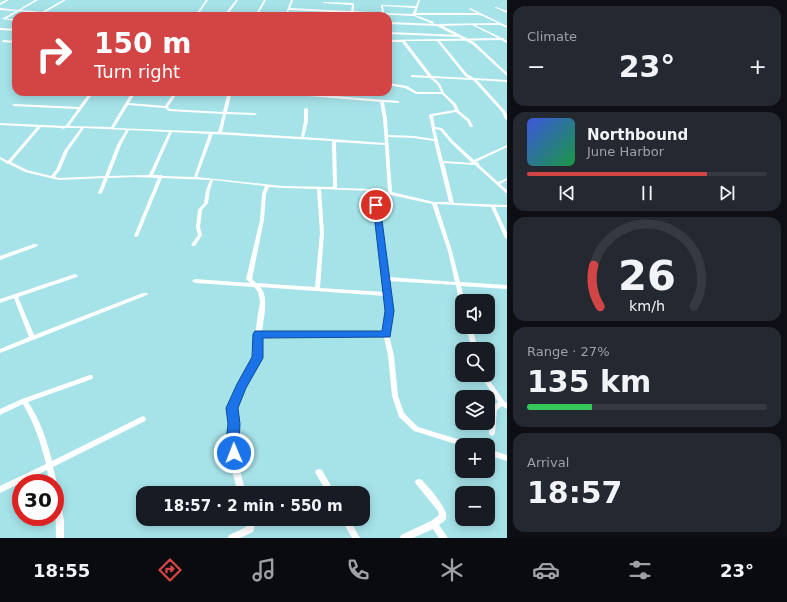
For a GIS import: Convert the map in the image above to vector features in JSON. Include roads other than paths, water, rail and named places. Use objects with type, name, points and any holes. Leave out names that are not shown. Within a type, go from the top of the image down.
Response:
[{"type":"street","points":[[0,4],[8,0]]},
{"type":"street","points":[[14,12],[37,0]]},
{"type":"street","points":[[44,12],[65,0]]},
{"type":"street","points":[[199,12],[207,0]]},
{"type":"street","points":[[228,12],[237,0]]},
{"type":"street","points":[[258,12],[265,0]]},
{"type":"street","points":[[292,0],[289,10],[321,12]]},
{"type":"street","points":[[414,14],[420,0]]},
{"type":"street","points":[[324,3],[353,4],[353,12]]},
{"type":"street","points":[[383,12],[382,5],[418,7]]},
{"type":"street","points":[[495,7],[507,12]]},
{"type":"street","points":[[0,9],[34,12]]},
{"type":"street","points":[[437,9],[441,14]]},
{"type":"street","points":[[470,9],[507,27]]},
{"type":"street","points":[[2,18],[12,13]]},
{"type":"street","points":[[392,14],[480,14]]},
{"type":"street","points":[[414,14],[468,39],[477,45],[507,75]]},
{"type":"street","points":[[445,14],[451,24]]},
{"type":"street","points":[[2,18],[12,19]]},
{"type":"street","points":[[392,23],[438,25],[501,24]]},
{"type":"street","points":[[470,24],[507,42]]},
{"type":"street","points":[[0,29],[12,30]]},
{"type":"street","points":[[392,33],[460,36]]},
{"type":"street","points":[[392,41],[503,39]]},
{"type":"street","points":[[438,40],[466,75],[474,80],[504,112],[507,119]]},
{"type":"street","points":[[1,41],[12,42]]},
{"type":"street","points":[[403,41],[430,76],[440,85],[442,93],[455,105],[457,111],[469,121],[471,126]]},
{"type":"street","points":[[412,76],[507,81]]},
{"type":"street","points":[[392,84],[404,86],[416,93],[442,93]]},
{"type":"street","points":[[69,127],[80,108],[90,96]]},
{"type":"street","points":[[112,128],[131,96]]},
{"type":"street","points":[[166,107],[173,96]]},
{"type":"street","points":[[220,133],[229,96]]},
{"type":"street","points":[[319,96],[398,102]]},
{"type":"street","points":[[382,101],[387,144],[390,193]]},
{"type":"street","points":[[126,104],[166,107],[169,110],[255,114]]},
{"type":"street","points":[[14,105],[80,108]]},
{"type":"street","points":[[302,139],[306,121],[306,109]]},
{"type":"street","points":[[452,204],[433,128],[431,114],[457,111]]},
{"type":"street","points":[[0,124],[63,128],[112,128],[220,133],[387,144]]},
{"type":"street","points":[[8,163],[39,126]]},
{"type":"street","points":[[54,178],[53,176],[58,170],[66,151],[83,128]]},
{"type":"street","points":[[433,128],[441,129],[452,142],[507,192]]},
{"type":"street","points":[[100,193],[122,139],[128,129]]},
{"type":"street","points":[[151,176],[171,131]]},
{"type":"street","points":[[195,178],[211,133]]},
{"type":"street","points":[[386,136],[414,137],[436,140]]},
{"type":"street","points":[[334,141],[335,188]]},
{"type":"street","points":[[441,162],[476,163],[507,146]]},
{"type":"street","points":[[0,158],[8,163],[37,174],[54,178],[86,179],[161,176],[212,179],[267,186],[374,190],[434,203],[507,206]]},
{"type":"street","points":[[136,236],[161,176]]},
{"type":"street","points":[[193,245],[200,235],[198,227],[200,210],[206,203],[208,190],[212,179]]},
{"type":"street","points":[[498,183],[507,179]]},
{"type":"street","points":[[240,486],[235,467],[232,408],[241,387],[258,358],[258,334],[263,301],[262,292],[249,279],[262,220],[264,194],[267,186]]},
{"type":"street","points":[[317,289],[322,228],[319,188]]},
{"type":"street","points":[[374,190],[390,311],[386,335],[391,356],[395,396],[401,415],[416,429],[455,441]]},
{"type":"street","points":[[434,203],[450,251],[460,294]]},
{"type":"street","points":[[492,205],[507,238]]},
{"type":"street","points":[[0,258],[36,245]]},
{"type":"street","points":[[0,302],[75,276]]},
{"type":"street","points":[[386,279],[507,287]]},
{"type":"street","points":[[195,281],[388,294]]},
{"type":"street","points":[[0,351],[145,294]]},
{"type":"street","points":[[16,297],[32,338]]},
{"type":"street","points":[[258,334],[386,335]]},
{"type":"street","points":[[0,412],[24,401],[90,377]]},
{"type":"street","points":[[488,382],[505,405],[494,409],[492,433]]},
{"type":"street","points":[[24,401],[42,433],[52,474]]},
{"type":"street","points":[[0,490],[143,419]]},
{"type":"street","points":[[495,454],[507,458]]},
{"type":"street","points":[[319,472],[326,486]]},
{"type":"street","points":[[404,538],[434,524],[443,517],[441,509],[419,482]]},
{"type":"street","points":[[434,524],[444,538]]},
{"type":"street","points":[[60,526],[60,538]]},
{"type":"street","points":[[232,538],[250,529],[250,526]]},
{"type":"street","points":[[349,526],[356,538]]}]
